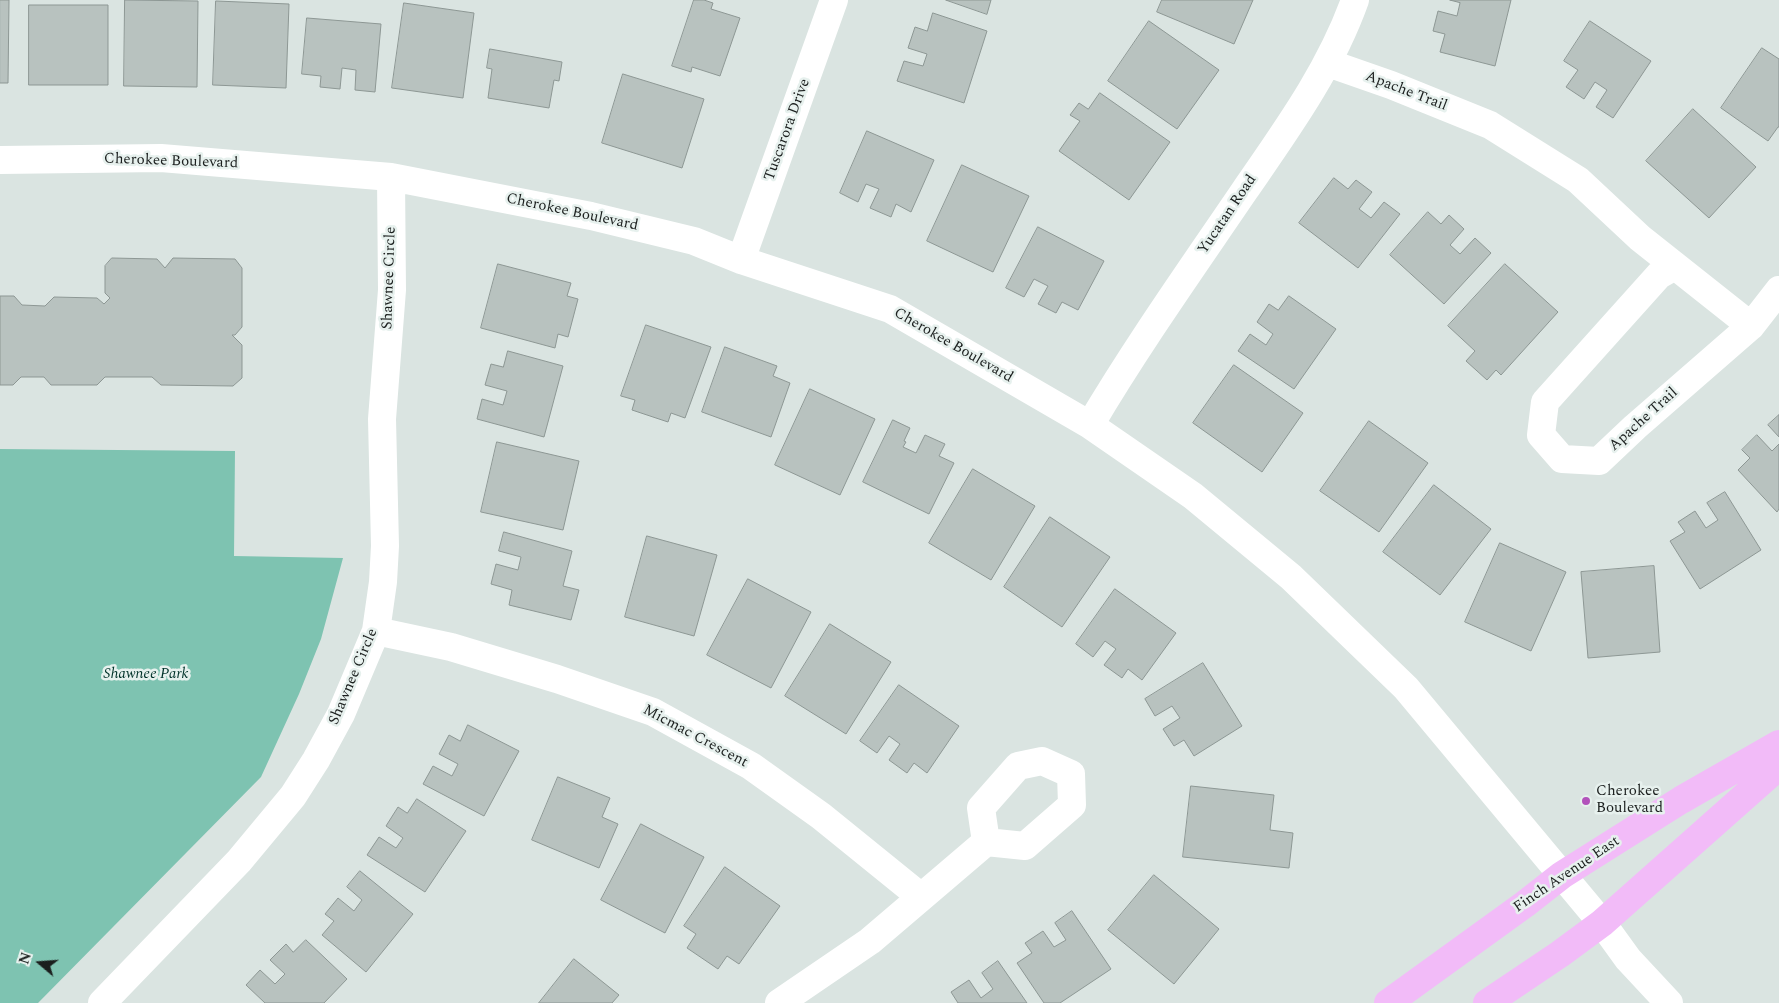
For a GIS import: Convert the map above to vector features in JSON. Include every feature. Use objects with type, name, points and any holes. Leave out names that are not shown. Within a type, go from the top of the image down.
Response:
[{"type":"main road","name":"Finch Avenue East","points":[[1388,1003],[1562,875],[1681,800],[1779,744]]},
{"type":"main road","points":[[1487,1003],[1602,923],[1779,766]]},
{"type":"street","name":"Tuscarora Drive","points":[[741,260],[834,0]]},
{"type":"street","name":"Yucatan Road","points":[[1090,425],[1137,349],[1303,105],[1328,63],[1346,24],[1354,0]]},
{"type":"street","name":"Apache Trail","points":[[1328,63],[1391,85],[1490,125],[1578,180],[1640,238],[1751,326]]},
{"type":"street","name":"Cherokee Boulevard","points":[[0,160],[161,158],[391,177],[591,216],[694,241],[741,260],[890,309],[1090,425],[1192,496],[1291,577],[1406,688],[1602,923],[1628,959],[1669,1003]]},
{"type":"street","name":"Shawnee Circle","points":[[102,1003],[239,861],[293,796],[316,760],[341,714],[376,631],[383,582],[385,546],[382,419],[392,290],[391,177]]},
{"type":"street","name":"Apache Trail","points":[[1675,266],[1659,275],[1545,402],[1541,435],[1562,459],[1599,461],[1635,427],[1751,326],[1779,290]]},
{"type":"street","name":"Micmac Crescent","points":[[376,631],[451,647],[557,679],[653,712],[751,766],[821,816],[921,897]]},
{"type":"street","points":[[779,1003],[870,940],[986,842]]},
{"type":"green space","name":"Shawnee Park","points":[[0,449],[235,451],[234,556],[343,558],[321,639],[299,694],[261,777],[38,1003],[0,1003]]},
{"type":"building","points":[[0,0],[9,0],[8,83],[0,83]]},
{"type":"building","points":[[125,0],[198,1],[197,87],[124,86]]},
{"type":"building","points":[[694,0],[704,0],[713,3],[711,9],[740,18],[720,76],[692,67],[691,72],[672,66]]},
{"type":"building","points":[[946,0],[991,0],[987,14]]},
{"type":"building","points":[[1162,0],[1253,0],[1234,44],[1157,12]]},
{"type":"building","points":[[1450,0],[1511,0],[1495,66],[1440,52],[1445,34],[1433,31],[1438,11],[1457,16],[1460,3]]},
{"type":"building","points":[[216,1],[289,4],[286,88],[213,85]]},
{"type":"building","points":[[404,3],[474,13],[463,98],[392,88]]},
{"type":"building","points":[[29,5],[108,5],[108,85],[29,85]]},
{"type":"building","points":[[933,13],[987,31],[964,103],[897,81],[904,61],[923,66],[927,54],[908,48],[915,27],[927,31]]},
{"type":"building","points":[[307,18],[381,24],[375,92],[355,90],[356,70],[342,68],[340,89],[320,87],[321,76],[302,74]]},
{"type":"building","points":[[1149,21],[1219,70],[1177,129],[1108,81]]},
{"type":"building","points":[[1590,21],[1651,61],[1613,118],[1596,107],[1607,90],[1595,82],[1584,99],[1566,87],[1578,70],[1564,61]]},
{"type":"building","points":[[1762,48],[1779,59],[1779,127],[1768,141],[1721,108]]},
{"type":"building","points":[[490,49],[562,62],[559,81],[554,80],[549,108],[488,98],[492,69],[487,68]]},
{"type":"building","points":[[623,74],[704,99],[682,168],[602,143]]},
{"type":"building","points":[[1100,93],[1170,142],[1129,200],[1059,151],[1080,121],[1070,115],[1079,103],[1088,109]]},
{"type":"building","points":[[1693,109],[1756,167],[1709,218],[1646,161]]},
{"type":"building","points":[[867,131],[934,160],[911,212],[896,204],[891,217],[870,208],[879,189],[866,184],[858,202],[840,193]]},
{"type":"building","points":[[962,165],[1029,196],[993,272],[927,241]]},
{"type":"building","points":[[1334,178],[1348,189],[1356,180],[1372,192],[1359,209],[1371,218],[1384,202],[1400,214],[1358,268],[1299,223]]},
{"type":"building","points":[[1428,212],[1441,224],[1449,215],[1464,229],[1450,245],[1460,254],[1475,238],[1491,253],[1444,304],[1390,255]]},
{"type":"building","points":[[1038,227],[1104,261],[1078,310],[1062,302],[1056,313],[1038,304],[1048,286],[1034,279],[1024,297],[1006,288]]},
{"type":"building","points":[[112,258],[157,259],[165,268],[173,258],[235,259],[242,268],[242,327],[235,335],[232,335],[242,345],[242,378],[233,386],[161,385],[152,377],[105,377],[97,385],[51,385],[44,377],[21,377],[13,385],[0,385],[0,296],[14,296],[22,305],[45,306],[54,297],[97,298],[104,304],[110,298],[105,293],[105,266]]},
{"type":"building","points":[[498,264],[571,283],[567,296],[578,299],[568,337],[558,334],[555,348],[481,328]]},
{"type":"building","points":[[1505,264],[1558,312],[1501,375],[1496,370],[1487,380],[1466,361],[1475,351],[1448,326]]},
{"type":"building","points":[[1289,296],[1336,329],[1294,389],[1238,351],[1250,334],[1266,345],[1273,334],[1257,322],[1269,304],[1278,310]]},
{"type":"building","points":[[646,325],[711,347],[685,418],[671,413],[668,422],[632,410],[635,400],[621,396]]},
{"type":"building","points":[[725,347],[777,366],[773,376],[790,383],[771,437],[702,412]]},
{"type":"building","points":[[508,351],[563,366],[544,437],[477,419],[482,399],[503,405],[507,391],[485,385],[491,364],[503,367]]},
{"type":"building","points":[[1234,365],[1303,413],[1262,472],[1193,423]]},
{"type":"building","points":[[810,389],[875,419],[840,495],[775,465]]},
{"type":"building","points":[[1779,415],[1779,437],[1768,425]]},
{"type":"building","points":[[893,420],[910,428],[903,447],[916,453],[925,435],[945,444],[939,456],[954,463],[929,514],[863,482]]},
{"type":"building","points":[[1369,421],[1428,463],[1379,532],[1320,491]]},
{"type":"building","points":[[1757,435],[1772,451],[1779,444],[1779,509],[1777,512],[1738,470],[1750,458],[1742,450]]},
{"type":"building","points":[[497,442],[579,461],[563,530],[481,512]]},
{"type":"building","points":[[973,469],[1035,506],[991,580],[929,543]]},
{"type":"building","points":[[1434,485],[1491,529],[1440,595],[1383,552]]},
{"type":"building","points":[[1725,492],[1761,550],[1700,589],[1670,541],[1685,532],[1678,522],[1695,511],[1706,528],[1718,520],[1707,503]]},
{"type":"building","points":[[1050,517],[1110,557],[1062,627],[1004,587]]},
{"type":"building","points":[[504,532],[572,551],[563,586],[579,590],[571,620],[509,605],[512,590],[491,584],[496,564],[518,570],[521,557],[499,551]]},
{"type":"building","points":[[647,536],[717,555],[694,636],[625,617]]},
{"type":"building","points":[[1500,543],[1566,572],[1531,651],[1465,622]]},
{"type":"building","points":[[1654,566],[1660,652],[1588,658],[1581,572]]},
{"type":"building","points":[[748,579],[811,612],[771,688],[707,655]]},
{"type":"building","points":[[1115,589],[1176,633],[1142,680],[1128,669],[1122,678],[1104,665],[1116,649],[1105,641],[1093,657],[1076,644]]},
{"type":"building","points":[[830,624],[891,662],[846,734],[785,696]]},
{"type":"building","points":[[1203,663],[1242,726],[1194,756],[1184,740],[1174,746],[1163,729],[1180,718],[1172,706],[1155,716],[1145,699]]},
{"type":"building","points":[[899,685],[959,726],[927,773],[914,763],[907,773],[889,760],[900,744],[889,736],[877,753],[860,741]]},
{"type":"building","points":[[468,725],[519,751],[484,816],[423,784],[433,766],[452,776],[458,764],[439,754],[449,735],[460,741]]},
{"type":"building","points":[[558,777],[610,798],[602,817],[618,824],[599,868],[532,840]]},
{"type":"building","points":[[1191,786],[1274,795],[1270,830],[1293,833],[1289,868],[1183,857]]},
{"type":"building","points":[[417,799],[466,831],[425,892],[367,855],[379,837],[396,848],[403,838],[386,826],[398,807],[407,813]]},
{"type":"building","points":[[641,824],[704,857],[665,933],[601,900]]},
{"type":"building","points":[[725,867],[780,906],[739,964],[727,956],[718,969],[687,948],[696,934],[684,926]]},
{"type":"building","points":[[360,871],[413,914],[366,972],[322,935],[334,921],[325,914],[338,898],[354,911],[362,900],[347,887]]},
{"type":"building","points":[[1154,875],[1219,929],[1174,984],[1108,930]]},
{"type":"building","points":[[1072,911],[1111,969],[1060,1003],[1044,1003],[1017,963],[1032,953],[1025,943],[1043,931],[1054,947],[1066,940],[1055,923]]},
{"type":"building","points":[[306,940],[347,979],[324,1003],[265,1003],[246,985],[260,970],[275,984],[285,974],[270,960],[286,944],[293,952]]},
{"type":"building","points":[[574,959],[619,995],[612,1003],[539,1003]]},
{"type":"building","points":[[998,961],[1027,1003],[958,1003],[951,992],[969,980],[981,998],[993,989],[982,973]]},
{"type":"place","name":"Cherokee Boulevard","points":[[1586,801]]}]
